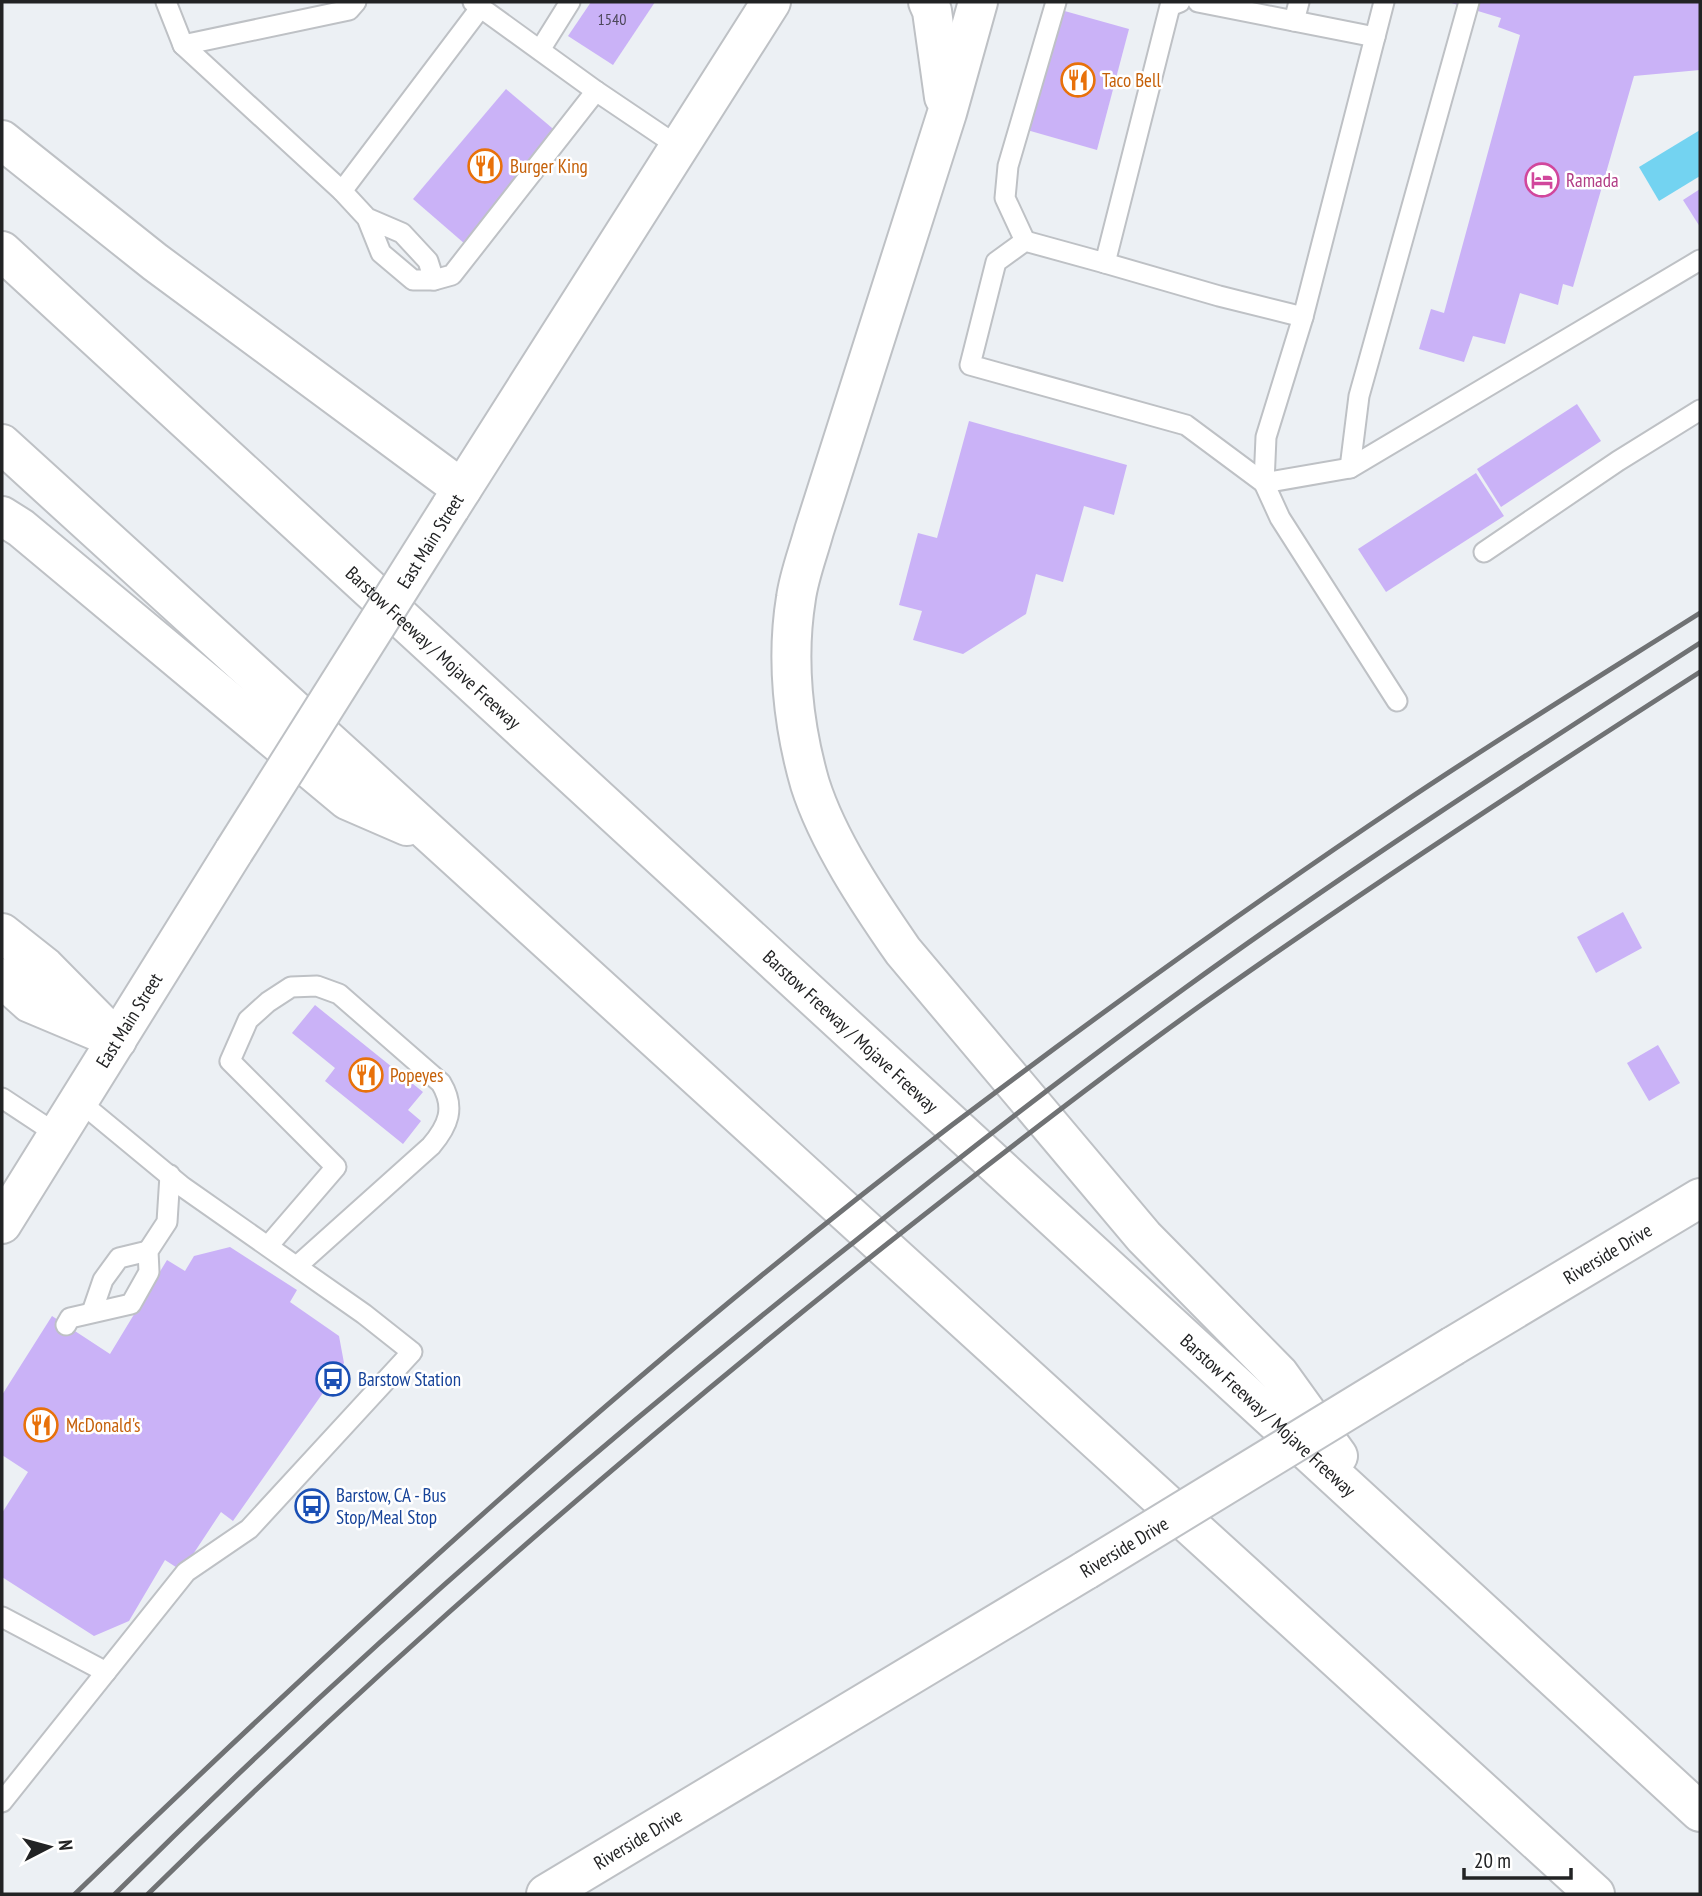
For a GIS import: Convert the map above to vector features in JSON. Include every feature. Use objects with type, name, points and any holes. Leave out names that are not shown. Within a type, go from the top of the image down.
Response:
[{"type":"main road","name":"East Main Street","points":[[2,1224],[456,498],[771,2]]},
{"type":"main road","points":[[928,2],[932,11],[947,113]]},
{"type":"main road","points":[[978,2],[947,113],[814,531],[796,598],[792,658],[795,719],[811,785],[849,867],[869,902],[903,951],[1144,1237],[1279,1374],[1385,1523]]},
{"type":"main road","points":[[2,140],[456,498]]},
{"type":"main road","name":"Barstow Freeway / Mojave Freeway","points":[[2,250],[1700,1812]]},
{"type":"main road","points":[[2,444],[1595,1894]]},
{"type":"main road","points":[[2,516],[21,528],[347,800],[436,838]]},
{"type":"main road","points":[[2,933],[45,967],[117,1040]]},
{"type":"main road","points":[[2,978],[30,1003],[117,1040]]},
{"type":"main road","name":"Riverside Drive","points":[[546,1894],[1700,1198]]},
{"type":"lane","points":[[166,2],[183,45],[342,191],[367,218],[381,253],[413,280],[434,280],[452,275],[596,91]]},
{"type":"lane","points":[[183,45],[349,9],[356,2]]},
{"type":"lane","points":[[540,50],[570,2]]},
{"type":"lane","points":[[1056,2],[1008,166],[1005,198],[1025,241],[1303,317]]},
{"type":"lane","points":[[1105,263],[1170,6],[1180,2]]},
{"type":"lane","points":[[1198,2],[1297,11],[1375,37]]},
{"type":"lane","points":[[1384,2],[1303,317],[1266,437],[1264,483],[1280,518],[1397,701]]},
{"type":"lane","points":[[1350,468],[1359,396],[1469,2]]},
{"type":"lane","points":[[342,191],[477,4],[596,91],[679,147]]},
{"type":"lane","points":[[367,218],[402,233],[428,261],[434,280]]},
{"type":"lane","points":[[1025,241],[996,262],[970,365],[1186,425],[1264,483],[1350,468],[1700,260]]},
{"type":"lane","points":[[1484,552],[1618,461],[1700,410]]},
{"type":"lane","points":[[268,1245],[336,1167],[230,1061],[248,1020],[268,1002],[291,987],[317,986],[339,994],[441,1083],[448,1095],[449,1111],[445,1129],[431,1146],[297,1266]]},
{"type":"lane","points":[[2,1098],[58,1135]]},
{"type":"lane","points":[[2,1802],[186,1572],[249,1529],[412,1352],[364,1314],[170,1175],[79,1101]]},
{"type":"lane","points":[[66,1325],[70,1318],[131,1304],[149,1272],[148,1251],[167,1222],[170,1175]]},
{"type":"lane","points":[[92,1312],[103,1280],[119,1258],[148,1251]]},
{"type":"lane","points":[[2,1617],[106,1672]]},
{"type":"water","points":[[1700,130],[1700,176],[1659,201],[1639,167]]},
{"type":"building","points":[[591,2],[655,2],[613,65],[568,36]]},
{"type":"building","name":"Ramada","points":[[1448,2],[1700,2],[1700,70],[1634,76],[1573,287],[1563,284],[1558,305],[1520,293],[1505,344],[1473,336],[1464,362],[1419,349],[1431,309],[1444,313],[1520,35],[1498,27],[1501,18]]},
{"type":"building","name":"Taco Bell","points":[[1061,10],[1129,29],[1097,150],[1027,130]]},
{"type":"building","name":"Burger King","points":[[506,89],[558,133],[465,244],[413,199]]},
{"type":"building","points":[[1700,189],[1700,227],[1683,200]]},
{"type":"building","points":[[1577,404],[1601,441],[1501,507],[1477,469]]},
{"type":"building","points":[[969,421],[1127,465],[1114,515],[1084,506],[1063,582],[1036,574],[1026,614],[963,654],[913,640],[922,611],[899,605],[918,533],[937,538]]},
{"type":"building","points":[[1476,473],[1504,516],[1386,592],[1358,549]]},
{"type":"building","points":[[1623,912],[1642,948],[1596,973],[1577,937]]},
{"type":"building","name":"Popeyes","points":[[315,1005],[423,1092],[408,1110],[421,1121],[403,1144],[325,1081],[335,1068],[292,1033]]},
{"type":"building","points":[[1658,1045],[1680,1083],[1649,1101],[1627,1063]]},
{"type":"building","points":[[230,1247],[297,1290],[290,1302],[339,1336],[344,1363],[233,1521],[221,1512],[182,1571],[165,1560],[129,1621],[94,1636],[2,1577],[2,1513],[28,1472],[2,1455],[2,1395],[52,1316],[110,1354],[167,1260],[185,1271],[194,1256]]},
{"type":"railway","points":[[75,1894],[287,1693],[502,1497],[612,1401],[837,1215],[1063,1042],[1287,882],[1475,755],[1700,613]]},
{"type":"railway","points":[[115,1894],[292,1723],[475,1557],[662,1397],[935,1177],[1101,1050],[1311,899],[1700,643]]},
{"type":"railway","points":[[148,1894],[326,1724],[509,1559],[696,1399],[887,1244],[1084,1091],[1204,1003],[1450,834],[1700,672]]},
{"type":"place","name":"Taco Bell","points":[[1078,80]]},
{"type":"place","name":"Burger King","points":[[485,166]]},
{"type":"place","name":"Ramada","points":[[1542,180]]},
{"type":"place","name":"Popeyes","points":[[366,1075]]},
{"type":"place","name":"Barstow Station","points":[[333,1379]]},
{"type":"place","name":"McDonald's","points":[[41,1425]]},
{"type":"place","name":"Barstow, CA - Bus Stop/Meal Stop","points":[[312,1506]]}]
